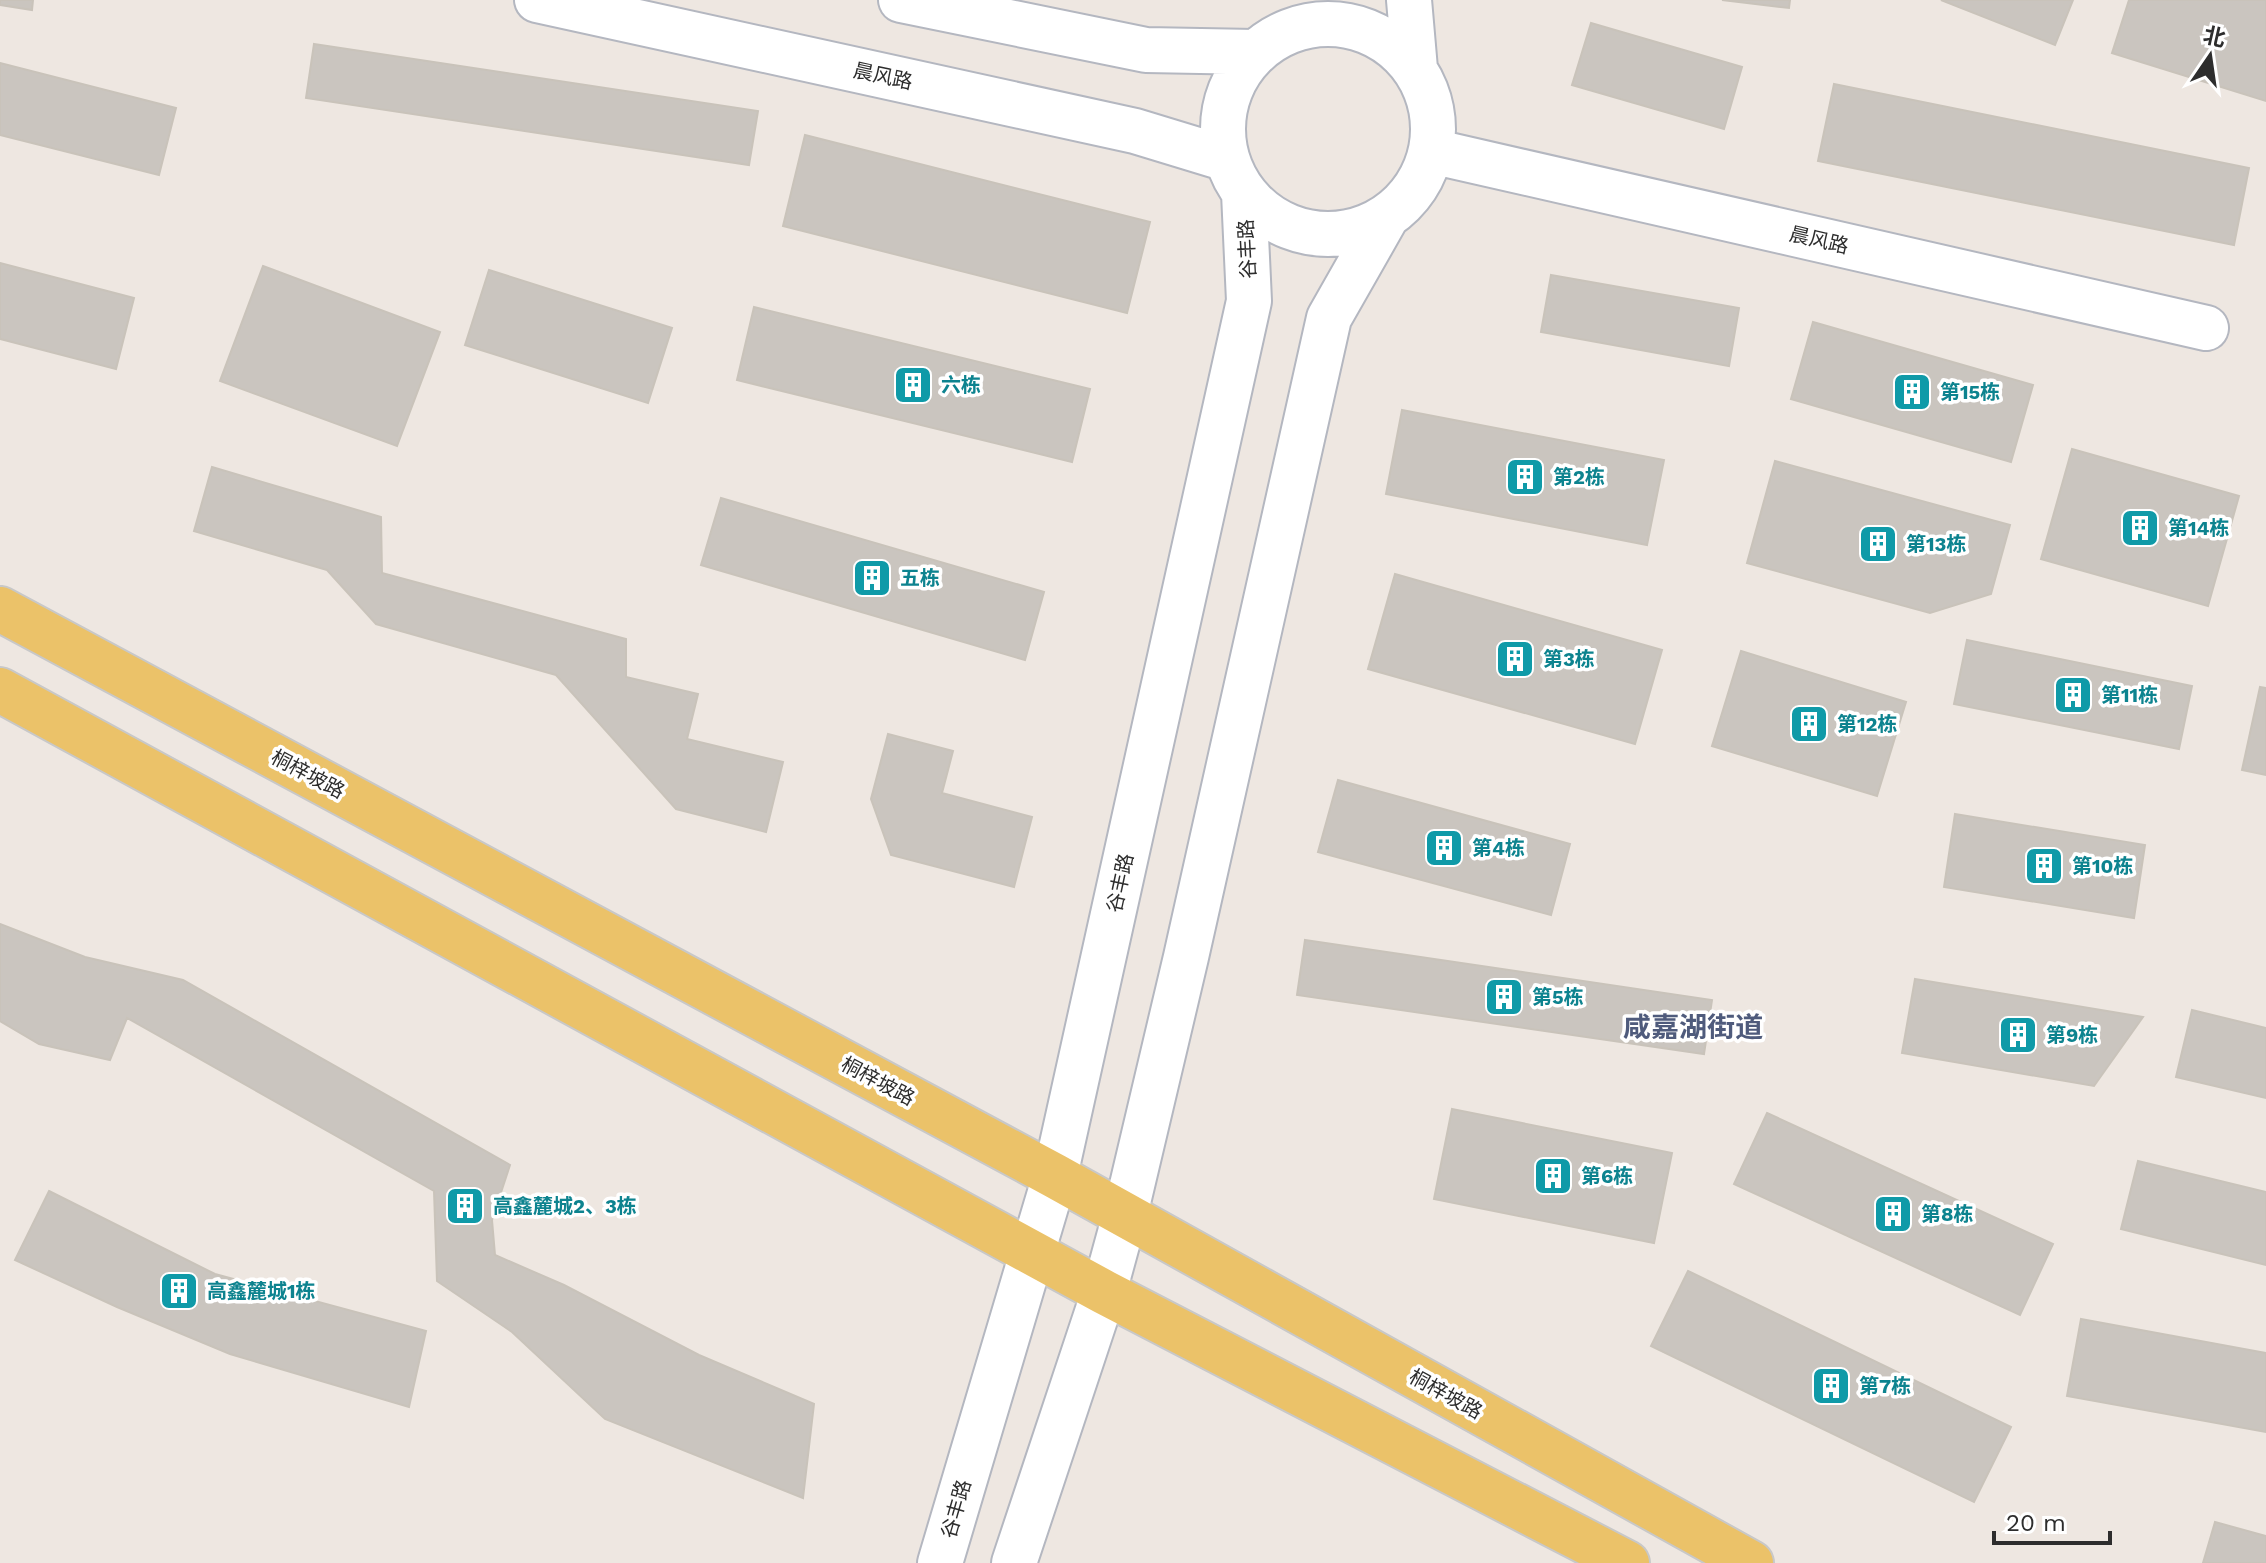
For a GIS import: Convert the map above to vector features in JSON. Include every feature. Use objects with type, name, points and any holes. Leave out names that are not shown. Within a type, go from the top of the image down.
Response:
[{"type":"main road","name":"桐梓坡路","points":[[0,609],[1055,1176],[1751,1563]]},
{"type":"main road","points":[[0,690],[1104,1292],[1627,1563]]},
{"type":"street","name":"晨风路","points":[[537,0],[1135,131],[1235,176]]},
{"type":"street","points":[[901,0],[1146,50],[1255,52]]},
{"type":"street","points":[[1409,0],[1415,69]]},
{"type":"street","points":[[1299,14],[1328,24],[1362,29],[1391,45],[1415,69],[1428,94],[1434,123],[1431,151],[1423,176],[1408,198],[1387,216],[1359,230],[1327,234],[1296,229],[1268,214],[1235,176],[1222,130],[1226,101],[1237,75],[1255,52],[1299,14]]},
{"type":"street","name":"晨风路","points":[[1431,151],[2206,328]]},
{"type":"street","name":"谷丰路","points":[[940,1563],[1055,1176],[1249,301],[1235,176]]},
{"type":"street","points":[[1014,1563],[1104,1292],[1125,1215],[1329,318],[1387,216]]},
{"type":"building","points":[[0,0],[33,0],[32,10],[0,5]]},
{"type":"building","points":[[1722,0],[1790,0],[1789,8]]},
{"type":"building","points":[[1941,0],[2073,0],[2055,45]]},
{"type":"building","points":[[2129,0],[2266,0],[2266,101],[2112,53]]},
{"type":"building","points":[[1591,23],[1742,67],[1724,129],[1572,85]]},
{"type":"building","points":[[314,44],[758,111],[749,165],[306,98]]},
{"type":"building","points":[[0,63],[176,108],[159,175],[0,135]]},
{"type":"building","points":[[1834,84],[2249,168],[2234,245],[1818,161]]},
{"type":"building","points":[[805,135],[1150,222],[1127,313],[783,226]]},
{"type":"building","points":[[0,263],[134,298],[116,369],[0,339]]},
{"type":"building","points":[[263,266],[440,332],[397,446],[220,381]]},
{"type":"building","points":[[489,270],[672,328],[648,403],[465,345]]},
{"type":"building","points":[[1551,275],[1739,308],[1729,366],[1541,332]]},
{"type":"building","name":"六栋","points":[[754,307],[1090,389],[1072,462],[737,380]]},
{"type":"building","name":"第15栋","points":[[1813,322],[2033,385],[2011,462],[1791,399]]},
{"type":"building","name":"第2栋","points":[[1402,410],[1664,460],[1647,545],[1386,494]]},
{"type":"building","name":"第14栋","points":[[2072,449],[2239,496],[2208,606],[2041,559]]},
{"type":"building","name":"第13栋","points":[[1775,461],[2010,525],[1991,594],[1930,613],[1747,563]]},
{"type":"building","points":[[212,467],[381,517],[382,573],[626,639],[626,677],[698,694],[687,739],[783,762],[766,832],[676,809],[556,675],[376,624],[327,570],[194,531]]},
{"type":"building","name":"五栋","points":[[721,498],[1044,592],[1025,660],[701,565]]},
{"type":"building","name":"第3栋","points":[[1395,574],[1662,650],[1635,744],[1368,669]]},
{"type":"building","name":"第11栋","points":[[1967,640],[2192,686],[2179,749],[1954,704]]},
{"type":"building","name":"第12栋","points":[[1741,651],[1906,702],[1877,796],[1712,746]]},
{"type":"building","points":[[2260,687],[2266,688],[2266,775],[2242,770]]},
{"type":"building","points":[[888,734],[953,751],[942,793],[1032,817],[1014,887],[891,855],[871,799]]},
{"type":"building","name":"第4栋","points":[[1338,780],[1570,844],[1551,915],[1318,852]]},
{"type":"building","name":"第10栋","points":[[1955,814],[2145,845],[2134,918],[1944,887]]},
{"type":"building","name":"高鑫麓城2、3栋","points":[[0,924],[85,957],[183,980],[510,1165],[492,1220],[495,1255],[564,1285],[699,1355],[814,1404],[803,1498],[605,1419],[512,1332],[437,1281],[434,1191],[127,1018],[110,1060],[39,1044],[0,1021]]},
{"type":"building","name":"第5栋","points":[[1305,940],[1712,1000],[1704,1054],[1297,995]]},
{"type":"building","name":"第9栋","points":[[1915,979],[2143,1017],[2094,1086],[1902,1053]]},
{"type":"building","points":[[2192,1010],[2266,1028],[2266,1098],[2176,1077]]},
{"type":"building","name":"第6栋","points":[[1452,1109],[1672,1153],[1654,1243],[1434,1199]]},
{"type":"building","name":"第8栋","points":[[1767,1113],[2053,1244],[2020,1315],[1734,1184]]},
{"type":"building","points":[[2138,1161],[2266,1192],[2266,1265],[2121,1229]]},
{"type":"building","name":"高鑫麓城1栋","points":[[49,1191],[215,1274],[426,1331],[409,1407],[230,1354],[15,1260]]},
{"type":"building","name":"第7栋","points":[[1688,1271],[2011,1427],[1974,1502],[1651,1346]]},
{"type":"building","points":[[2081,1319],[2266,1353],[2266,1432],[2067,1396]]},
{"type":"building","points":[[2215,1522],[2266,1536],[2266,1563],[2203,1563]]},
{"type":"place","name":"六栋","points":[[913,385]]},
{"type":"place","name":"第15栋","points":[[1912,392]]},
{"type":"place","name":"第2栋","points":[[1525,477]]},
{"type":"place","name":"第14栋","points":[[2140,528]]},
{"type":"place","name":"第13栋","points":[[1878,544]]},
{"type":"place","name":"五栋","points":[[872,578]]},
{"type":"place","name":"第3栋","points":[[1515,659]]},
{"type":"place","name":"第11栋","points":[[2073,695]]},
{"type":"place","name":"第12栋","points":[[1809,724]]},
{"type":"place","name":"第4栋","points":[[1444,848]]},
{"type":"place","name":"第10栋","points":[[2044,866]]},
{"type":"place","name":"第5栋","points":[[1504,997]]},
{"type":"place","name":"第9栋","points":[[2018,1035]]},
{"type":"place","name":"第6栋","points":[[1553,1176]]},
{"type":"place","name":"高鑫麓城2、3栋","points":[[465,1206]]},
{"type":"place","name":"第8栋","points":[[1893,1214]]},
{"type":"place","name":"高鑫麓城1栋","points":[[179,1291]]},
{"type":"place","name":"第7栋","points":[[1831,1386]]},
{"type":"district","name":"咸嘉湖街道","points":[[1693,1027]]}]
